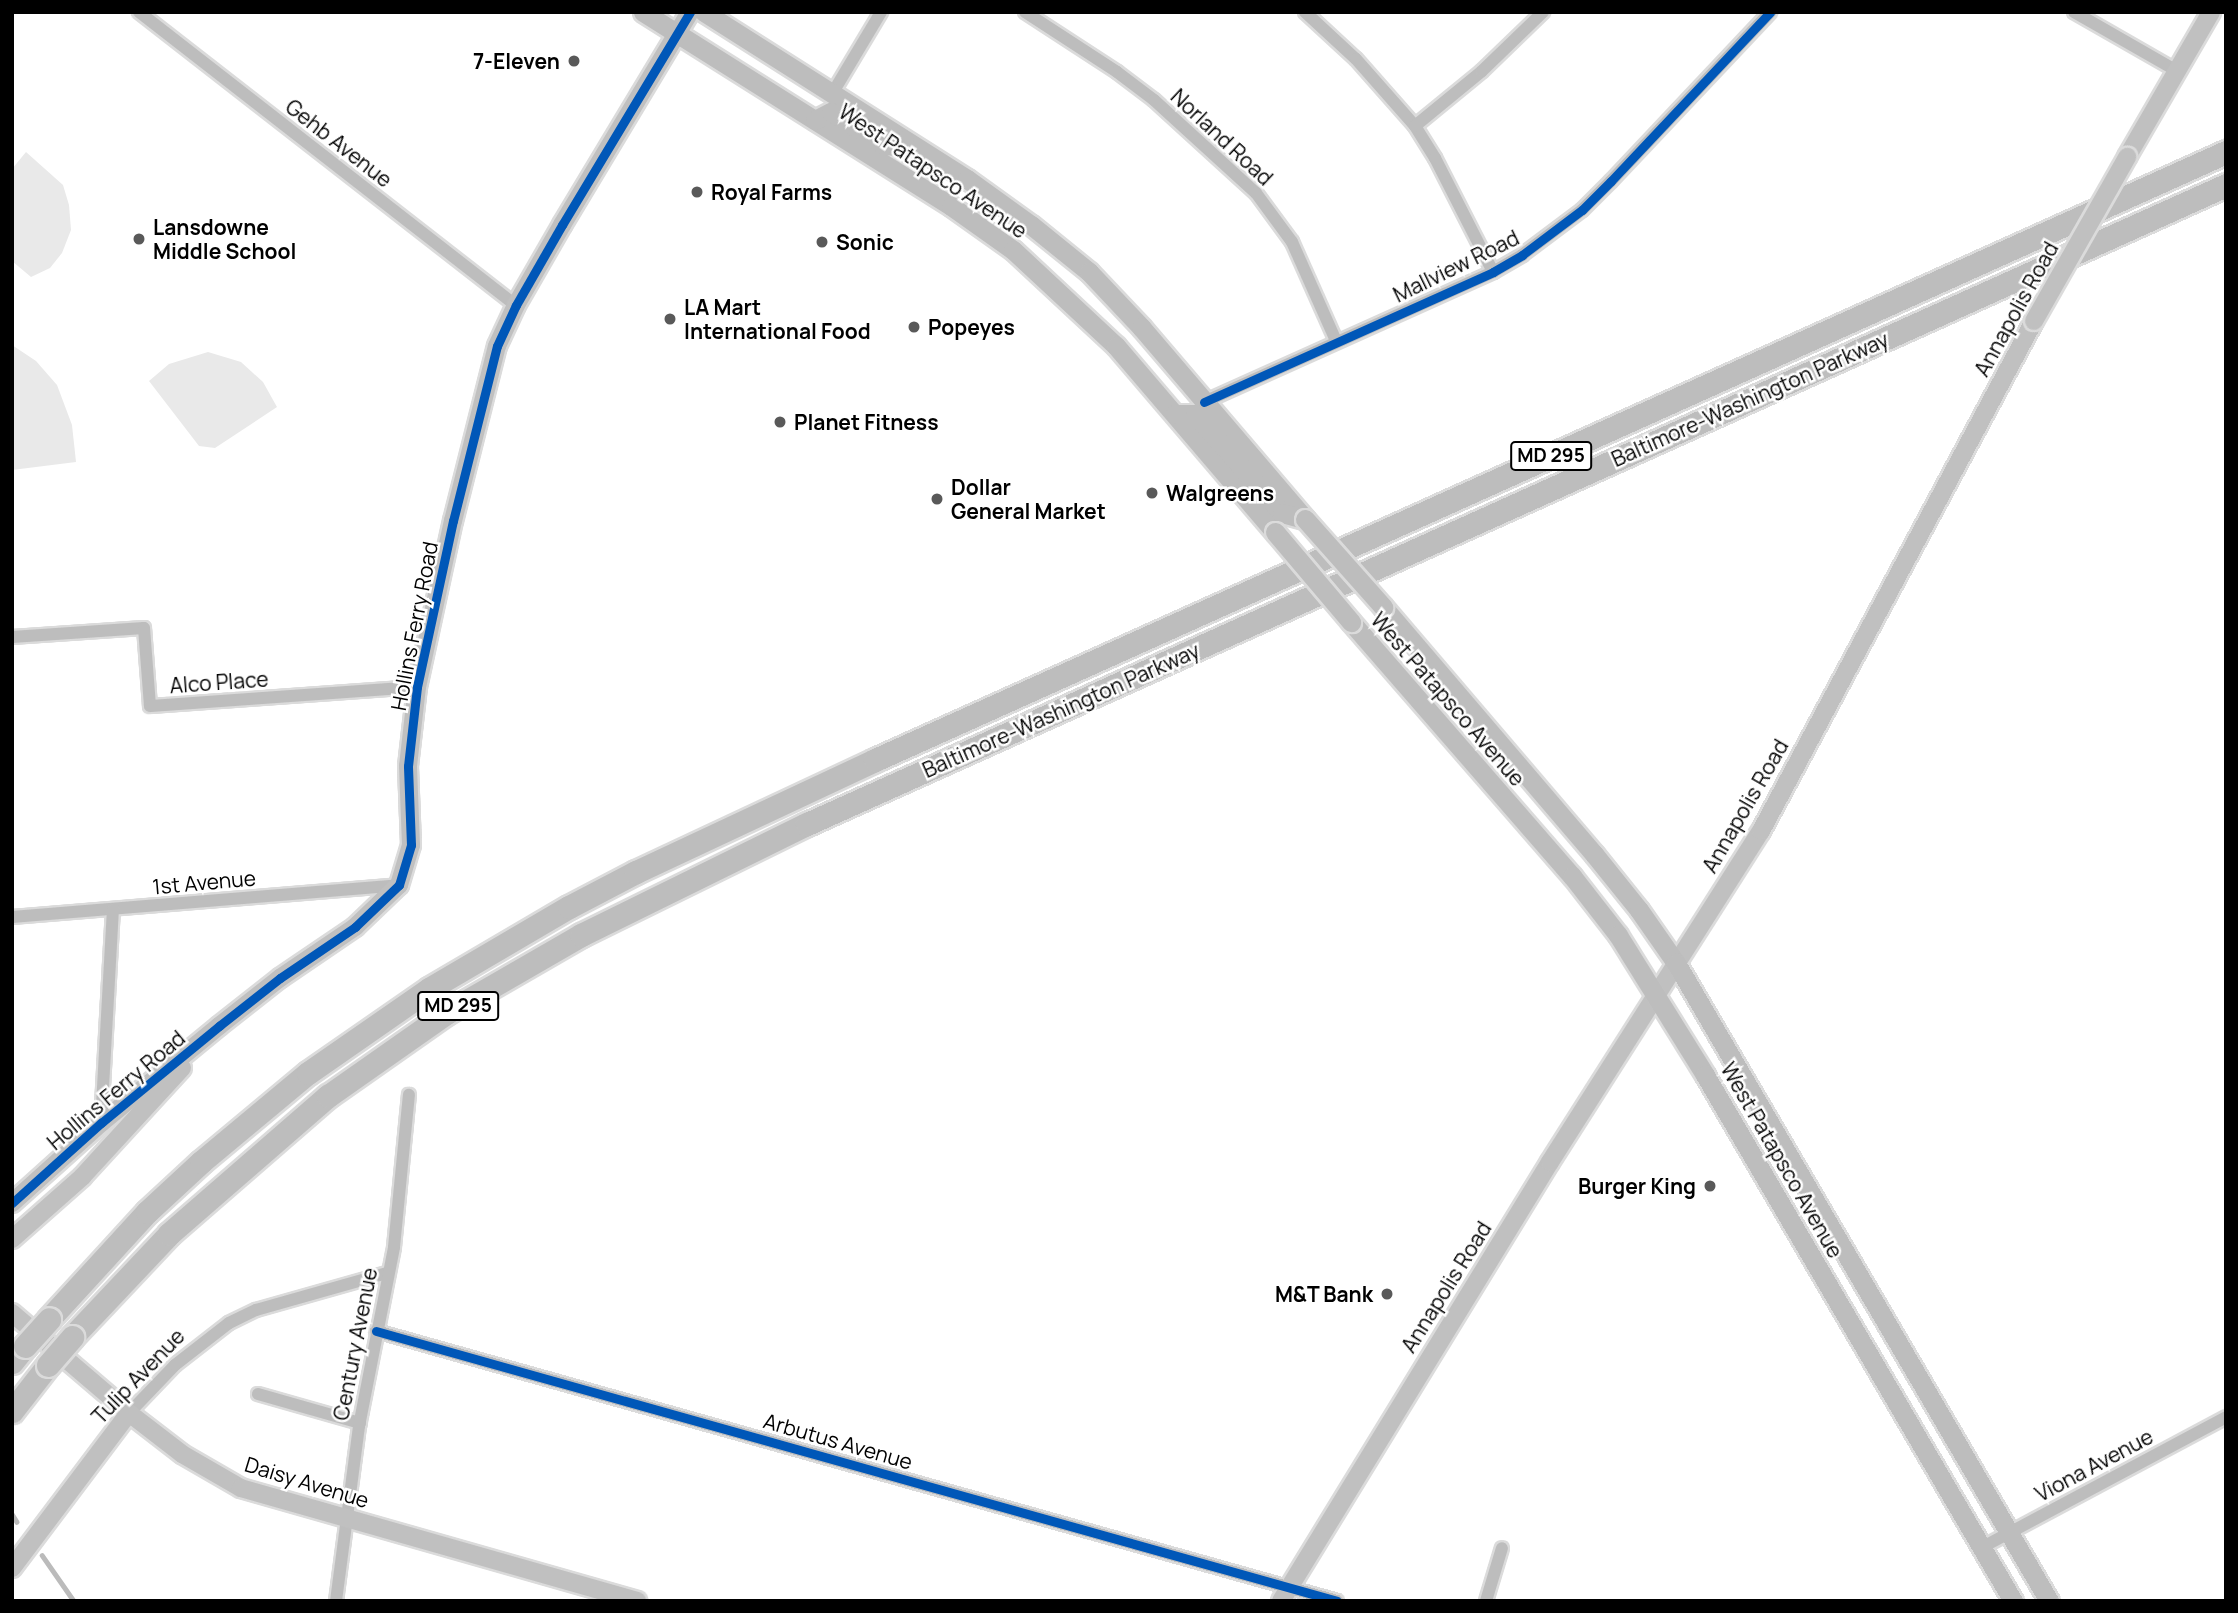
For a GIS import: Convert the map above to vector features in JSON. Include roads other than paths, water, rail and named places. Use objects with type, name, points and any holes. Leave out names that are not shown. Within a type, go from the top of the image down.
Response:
[{"type":"highway","name":"Baltimore-Washington Parkway","points":[[18,1354],[148,1212],[201,1162],[298,1082],[429,989],[569,907],[636,872],[875,760],[2226,152]]},
{"type":"highway","name":"Baltimore-Washington Parkway","points":[[12,1411],[72,1337],[169,1234],[328,1096],[446,1013],[581,935],[807,824],[2226,185]]},
{"type":"main road","name":"West Patapsco Avenue","points":[[643,12],[951,206],[1013,250],[1116,346],[1175,414],[1572,876],[1618,935],[1657,993],[2013,1601]]},
{"type":"main road","name":"West Patapsco Avenue","points":[[704,12],[1031,225],[1089,272],[1142,327],[1594,854],[1639,910],[1676,963],[2049,1601]]},
{"type":"main road","points":[[815,120],[826,112],[831,112],[884,145],[896,146],[904,140]]},
{"type":"main road","points":[[1175,414],[1195,414],[1282,513],[1305,519]]},
{"type":"street","name":"Gehb Avenue","points":[[139,12],[516,305]]},
{"type":"street","name":"Hollins Ferry Road","points":[[12,1203],[101,1123],[219,1026],[280,978],[355,927],[399,885],[411,845],[408,765],[417,687],[487,379],[497,346],[516,305],[690,12]]},
{"type":"street","points":[[832,94],[881,12]]},
{"type":"street","name":"Norland Road","points":[[1024,12],[1117,72],[1154,100],[1256,193],[1292,242],[1336,341]]},
{"type":"street","points":[[1305,12],[1356,60],[1415,126],[1435,158],[1493,272]]},
{"type":"street","points":[[1415,126],[1482,71],[1543,12]]},
{"type":"street","name":"Mallview Road","points":[[1204,402],[1493,272],[1552,234],[1581,210],[1770,12]]},
{"type":"street","points":[[2074,12],[2177,71]]},
{"type":"street","name":"Annapolis Road","points":[[1285,1593],[1760,831],[2034,321],[2210,12]]},
{"type":"street","name":"Alco Place","points":[[12,637],[144,628],[150,706],[417,687]]},
{"type":"street","name":"1st Avenue","points":[[12,917],[399,885]]},
{"type":"street","points":[[101,1123],[113,909]]},
{"type":"street","name":"Hollins Ferry Road","points":[[12,1239],[82,1177],[219,1026]]},
{"type":"street","name":"Century Avenue","points":[[336,1601],[360,1423],[397,1224],[409,1095]]},
{"type":"street","name":"Tulip Avenue","points":[[12,1568],[129,1413],[174,1365],[229,1323],[256,1310],[387,1273]]},
{"type":"street","name":"Daisy Avenue","points":[[12,1313],[129,1413],[182,1454],[241,1488],[637,1601]]},
{"type":"street","name":"Arbutus Avenue","points":[[376,1331],[1285,1593],[1337,1601]]},
{"type":"street","points":[[258,1394],[360,1423]]},
{"type":"street","name":"Viona Avenue","points":[[1981,1548],[2226,1417]]},
{"type":"street","points":[[1486,1601],[1502,1548]]},
{"type":"waterway","points":[[12,1514],[17,1522]]},
{"type":"waterway","points":[[42,1555],[74,1601]]},
{"type":"place","name":"7-Eleven","points":[[574,61]]},
{"type":"place","name":"Royal Farms","points":[[697,192]]},
{"type":"place","name":"Lansdowne Middle School","points":[[139,239]]},
{"type":"place","name":"Sonic","points":[[822,242]]},
{"type":"place","name":"LA Mart International Food","points":[[670,319]]},
{"type":"place","name":"Popeyes","points":[[914,327]]},
{"type":"place","name":"Planet Fitness","points":[[780,422]]},
{"type":"place","name":"Walgreens","points":[[1152,493]]},
{"type":"place","name":"Dollar General Market","points":[[937,499]]},
{"type":"place","name":"Burger King","points":[[1710,1186]]},
{"type":"place","name":"M&T Bank","points":[[1387,1294]]}]
